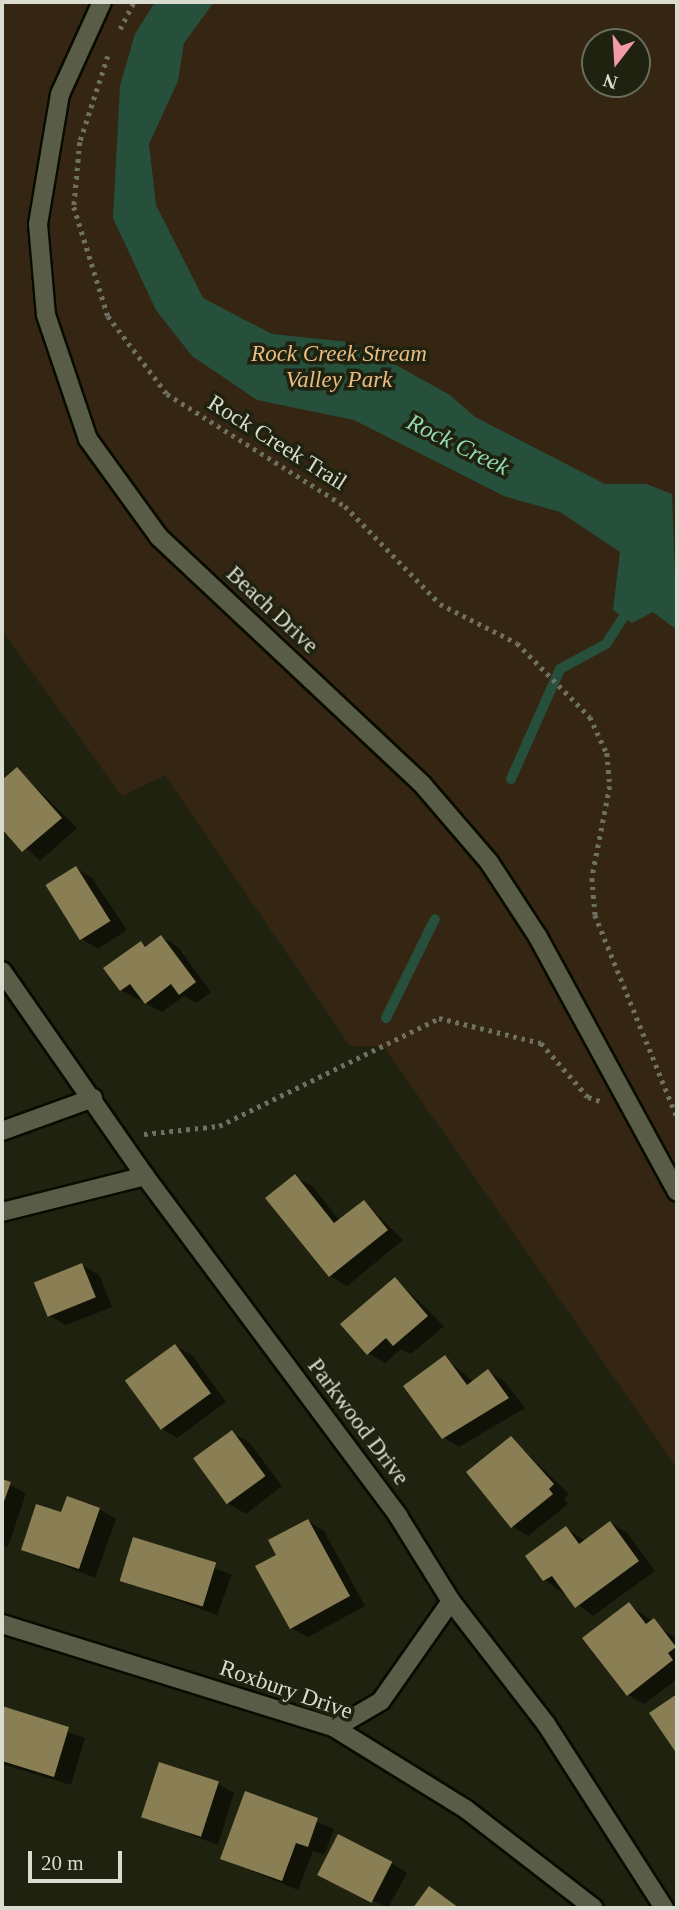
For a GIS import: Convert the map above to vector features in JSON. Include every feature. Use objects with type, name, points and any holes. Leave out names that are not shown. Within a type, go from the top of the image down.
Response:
[{"type":"street","name":"Beach Drive","points":[[103,2],[60,94],[38,224],[46,314],[88,439],[159,537],[422,784],[489,862],[538,937],[677,1192]]},
{"type":"street","name":"Parkwood Drive","points":[[2,971],[145,1176],[398,1516],[451,1601],[546,1724],[664,1908]]},
{"type":"street","points":[[2,1131],[93,1098]]},
{"type":"street","points":[[2,1212],[145,1176]]},
{"type":"street","points":[[335,1728],[381,1701],[451,1601]]},
{"type":"street","name":"Roxbury Drive","points":[[2,1623],[335,1728],[467,1810],[594,1908]]},
{"type":"path","points":[[117,35],[134,2]]},
{"type":"path","name":"Rock Creek Trail","points":[[111,46],[80,142],[74,207],[94,286],[129,351],[167,394],[345,506],[440,604],[517,643],[575,702],[601,733],[607,753],[604,838],[592,878],[595,915],[656,1075],[677,1117]]},
{"type":"path","points":[[151,1133],[219,1126],[439,1018],[541,1042],[588,1097],[600,1101]]},
{"type":"path","points":[[647,1079],[656,1075]]},
{"type":"green space","name":"Rock Creek Stream Valley Park","points":[[2,2],[677,2],[677,1468],[384,1047],[350,1046],[165,775],[122,796],[2,631]]},
{"type":"water","name":"Rock Creek","points":[[155,2],[214,2],[184,43],[178,81],[149,144],[156,205],[203,298],[272,334],[349,342],[378,355],[450,395],[475,417],[605,484],[646,484],[672,494],[677,630],[653,612],[632,623],[613,610],[620,552],[560,512],[504,496],[354,420],[257,400],[192,356],[156,310],[113,218],[120,86],[135,34]]},
{"type":"building","points":[[17,767],[62,818],[22,852],[2,829],[2,780]]},
{"type":"building","points":[[76,866],[110,921],[80,940],[45,885]]},
{"type":"building","points":[[161,935],[196,982],[179,995],[171,984],[145,1004],[130,984],[120,991],[103,968],[141,941],[145,947]]},
{"type":"building","points":[[295,1174],[334,1223],[364,1200],[388,1230],[329,1277],[265,1198]]},
{"type":"building","points":[[82,1263],[96,1297],[48,1317],[34,1282]]},
{"type":"building","points":[[395,1277],[428,1316],[393,1346],[386,1338],[367,1355],[340,1324]]},
{"type":"building","points":[[175,1344],[211,1393],[161,1430],[125,1380]]},
{"type":"building","points":[[445,1355],[467,1385],[488,1369],[509,1398],[442,1439],[403,1386]]},
{"type":"building","points":[[232,1430],[266,1476],[227,1504],[193,1458]]},
{"type":"building","points":[[511,1436],[554,1484],[549,1489],[553,1494],[511,1528],[466,1472]]},
{"type":"building","points":[[2,1479],[11,1482],[2,1507]]},
{"type":"building","points":[[67,1496],[100,1508],[79,1569],[21,1550],[36,1504],[61,1512]]},
{"type":"building","points":[[308,1519],[350,1596],[290,1629],[255,1566],[276,1555],[268,1540]]},
{"type":"building","points":[[610,1521],[639,1561],[575,1608],[552,1576],[543,1581],[525,1556],[566,1526],[579,1544]]},
{"type":"building","points":[[133,1537],[216,1562],[203,1606],[120,1581]]},
{"type":"building","points":[[629,1602],[646,1624],[654,1618],[676,1647],[668,1653],[673,1660],[627,1696],[582,1638]]},
{"type":"building","points":[[677,1694],[677,1754],[649,1713]]},
{"type":"building","points":[[2,1706],[69,1727],[54,1777],[2,1761]]},
{"type":"building","points":[[159,1762],[219,1781],[201,1837],[141,1817]]},
{"type":"building","points":[[245,1791],[318,1818],[308,1847],[296,1843],[282,1881],[220,1859]]},
{"type":"building","points":[[338,1834],[392,1862],[371,1903],[317,1875]]},
{"type":"building","points":[[429,1886],[459,1908],[413,1908]]},
{"type":"waterway","points":[[511,779],[560,669],[606,644],[630,607]]},
{"type":"waterway","points":[[386,1018],[435,919]]}]
